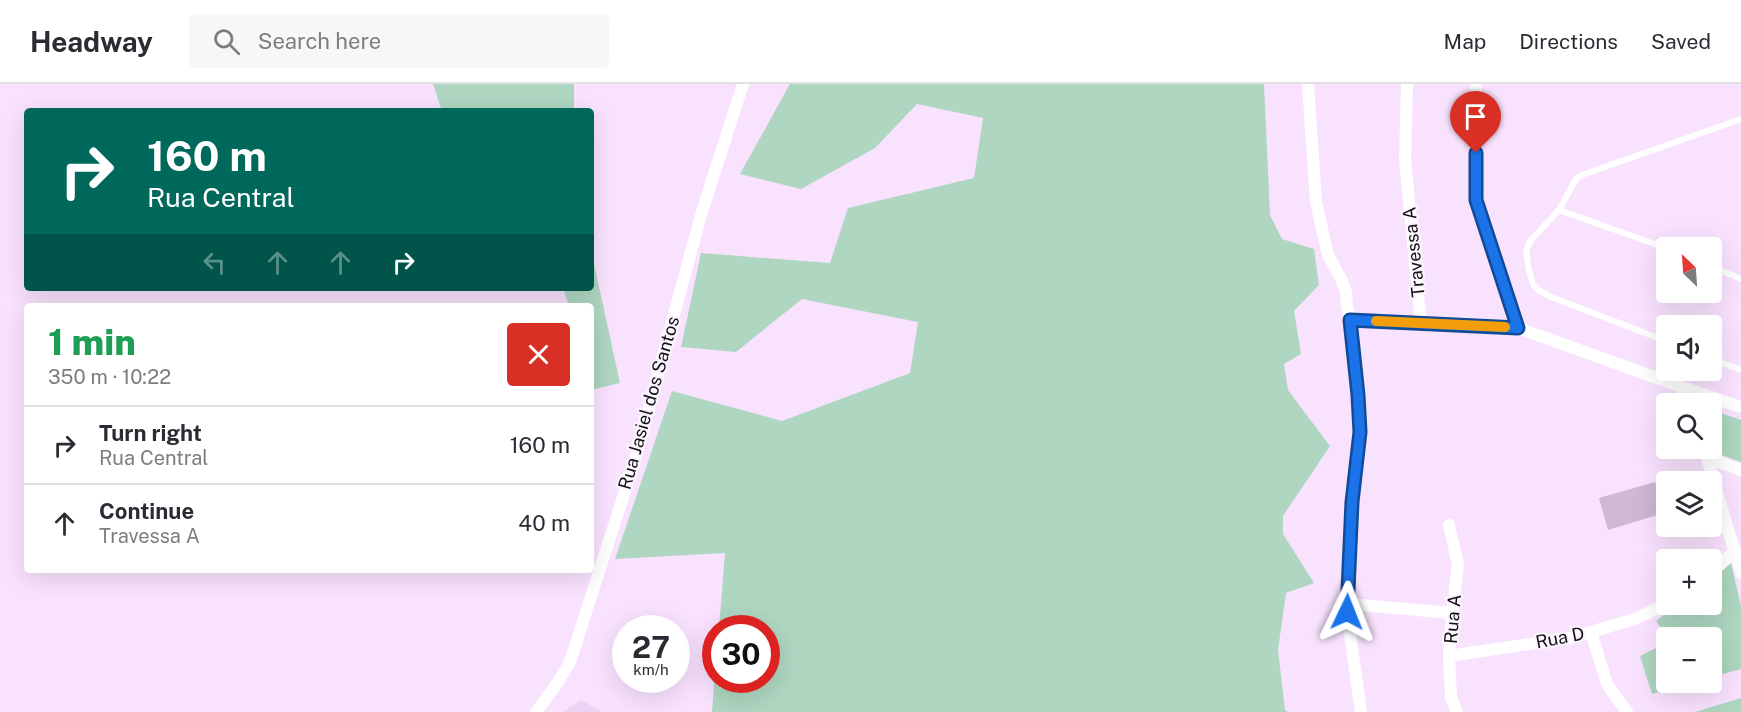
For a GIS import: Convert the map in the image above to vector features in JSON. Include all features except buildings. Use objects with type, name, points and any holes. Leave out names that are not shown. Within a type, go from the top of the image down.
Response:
[{"type":"street","name":"Rua Jasiel dos Santos","points":[[536,712],[570,662],[634,463],[701,214],[743,84]]},
{"type":"street","points":[[1308,84],[1316,202],[1328,255],[1346,292],[1358,395],[1360,432],[1352,502],[1347,612],[1361,712]]},
{"type":"street","name":"Travessa A","points":[[1407,84],[1405,160],[1421,324],[1518,328],[1741,407]]},
{"type":"street","points":[[1476,84],[1476,200],[1518,328]]},
{"type":"street","points":[[1350,320],[1421,324]]},
{"type":"street","points":[[1682,387],[1684,393]]},
{"type":"street","points":[[1708,459],[1741,573]]},
{"type":"street","points":[[1718,459],[1741,470]]},
{"type":"street","name":"Rua A","points":[[1449,525],[1458,566],[1449,656],[1450,697],[1457,712]]},
{"type":"street","points":[[1722,563],[1735,551]]},
{"type":"street","points":[[1348,603],[1452,613]]},
{"type":"street","name":"Rua D","points":[[1449,656],[1570,638],[1656,610]]},
{"type":"street","points":[[1591,632],[1607,684],[1627,712]]},
{"type":"lane","points":[[1656,337],[1538,290],[1528,270],[1526,251],[1531,240],[1559,210],[1574,183],[1582,175],[1741,119]]},
{"type":"lane","points":[[1559,210],[1656,244]]},
{"type":"lane","points":[[1722,271],[1741,279]]},
{"type":"lane","points":[[1722,363],[1741,370]]},
{"type":"shaded area","points":[[581,700],[603,712],[563,712]]},
{"type":"green space","points":[[433,84],[574,84],[574,108],[441,108]]},
{"type":"green space","points":[[790,84],[1264,84],[1270,215],[1282,239],[1314,249],[1319,285],[1294,311],[1301,354],[1284,364],[1288,390],[1330,446],[1283,516],[1283,534],[1314,583],[1286,593],[1278,650],[1285,710],[1288,712],[712,712],[713,693],[780,693],[780,615],[720,615],[725,553],[615,559],[672,391],[782,421],[910,373],[918,322],[802,299],[736,352],[681,347],[701,253],[830,263],[848,208],[974,178],[983,118],[917,104],[875,148],[801,189],[740,174]]},
{"type":"green space","points":[[594,264],[620,383],[594,389],[594,303],[568,303],[564,291],[594,291]]},
{"type":"green space","points":[[1722,413],[1741,420],[1741,462],[1722,455]]},
{"type":"green space","points":[[1731,563],[1741,606],[1741,669],[1722,674],[1722,627],[1660,627],[1656,621],[1664,615],[1722,615],[1722,570]]},
{"type":"green space","points":[[1656,648],[1656,693],[1652,694],[1640,656]]},
{"type":"green space","points":[[1741,698],[1741,712],[1695,712]]},
{"type":"slow traffic","points":[[1376,321],[1505,327]]},
{"type":"route","points":[[1347,612],[1352,502],[1360,432],[1350,320],[1518,328],[1476,200],[1476,153]]}]
